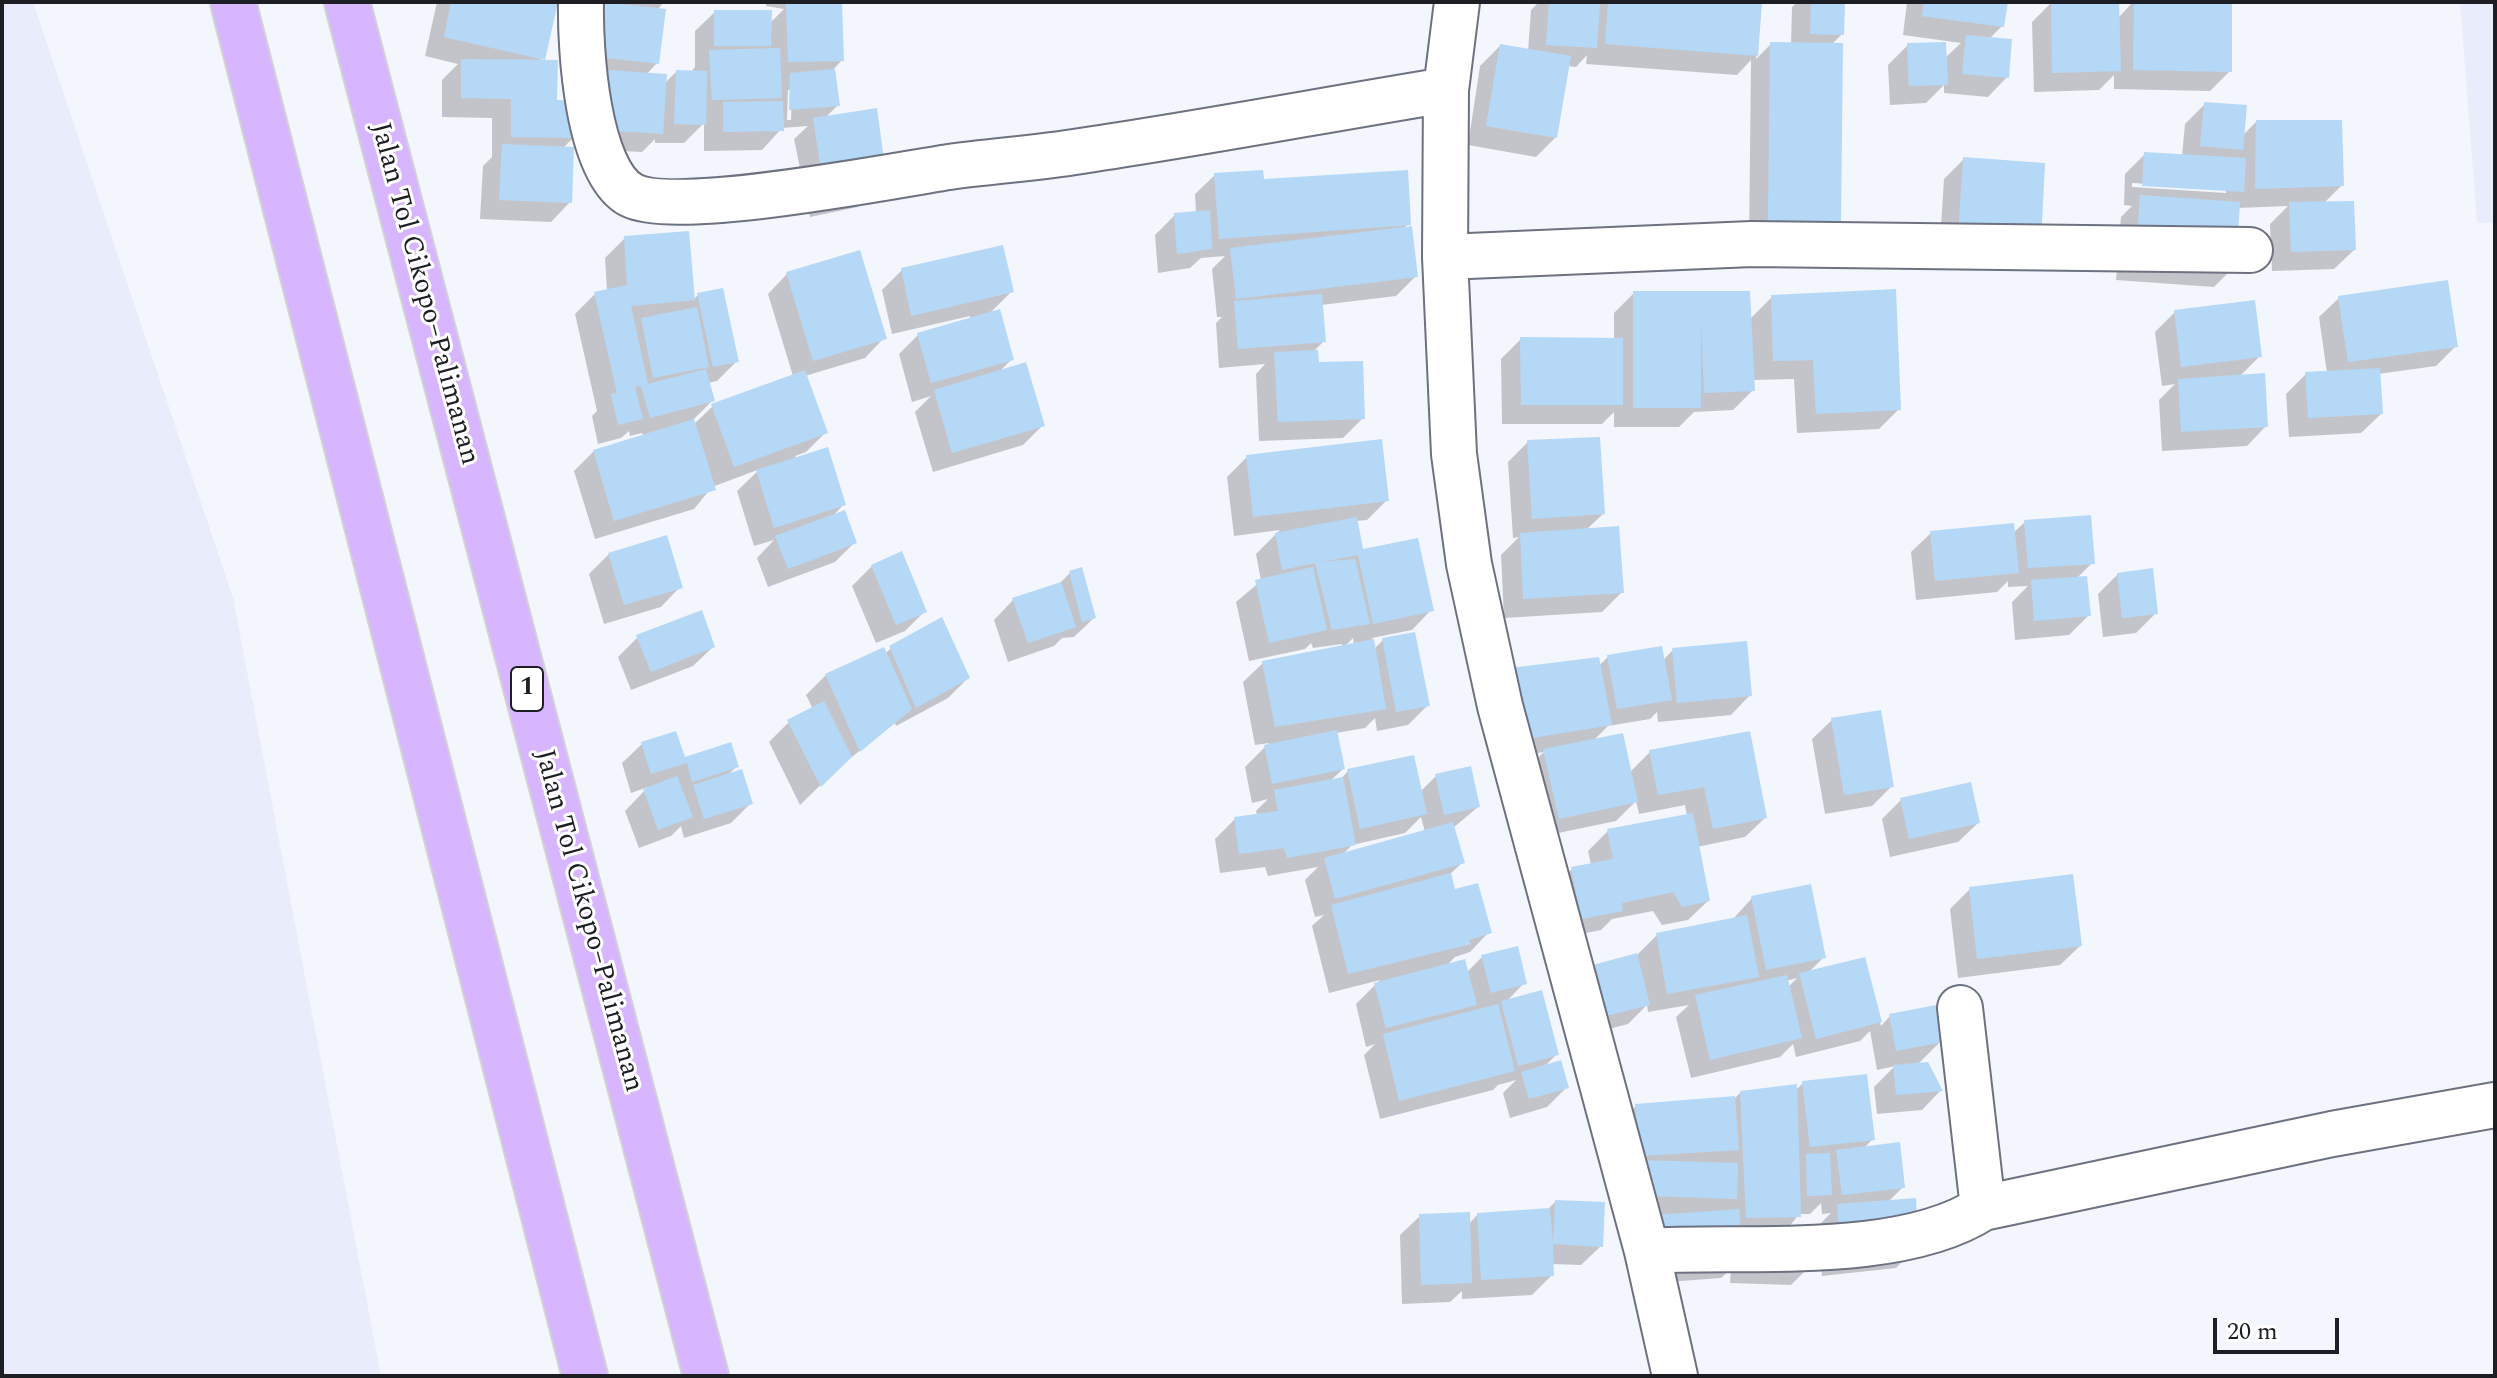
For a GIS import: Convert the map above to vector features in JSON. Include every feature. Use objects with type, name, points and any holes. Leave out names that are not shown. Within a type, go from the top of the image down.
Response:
[{"type":"highway","points":[[233,2],[585,1376]]},
{"type":"highway","name":"Jalan Tol Cikopo–Palimanan","points":[[347,2],[706,1376]]},
{"type":"street","points":[[581,2],[581,47],[587,102],[607,168],[618,185],[633,196],[650,199],[688,201],[856,184],[949,167],[1080,152],[1446,90]]},
{"type":"street","points":[[1457,2],[1446,90],[1445,257],[1454,454],[1469,564],[1500,706],[1647,1251],[1675,1376]]},
{"type":"street","points":[[1445,257],[1752,244],[2250,250]]},
{"type":"street","points":[[1960,1008],[1983,1208]]},
{"type":"street","points":[[1647,1251],[1857,1244],[1939,1231],[1983,1208],[2332,1134],[2495,1105]]},
{"type":"shaded area","points":[[2,2],[33,2],[233,598],[381,1376],[2,1376]]},
{"type":"shaded area","points":[[2460,2],[2495,2],[2495,223],[2477,223]]},
{"type":"building","points":[[451,2],[558,2],[545,60],[444,37]]},
{"type":"building","points":[[603,2],[666,9],[659,64],[590,56]]},
{"type":"building","points":[[1549,2],[1600,2],[1597,48],[1546,45]]},
{"type":"building","points":[[1608,2],[1762,2],[1758,56],[1605,44]]},
{"type":"building","points":[[1811,2],[1845,2],[1844,35],[1810,34]]},
{"type":"building","points":[[1924,2],[2008,2],[2004,27],[1922,16]]},
{"type":"building","points":[[2051,2],[2119,2],[2121,71],[2052,73]]},
{"type":"building","points":[[2134,2],[2232,2],[2232,72],[2133,70]]},
{"type":"building","points":[[842,3],[844,61],[788,62],[786,4]]},
{"type":"building","points":[[714,10],[772,10],[771,46],[714,46]]},
{"type":"building","points":[[1966,35],[2012,39],[2009,78],[1962,74]]},
{"type":"building","points":[[1770,42],[1843,43],[1841,225],[1768,224]]},
{"type":"building","points":[[1946,42],[1948,85],[1909,86],[1907,43]]},
{"type":"building","points":[[1500,44],[1571,56],[1557,138],[1486,126]]},
{"type":"building","points":[[780,48],[782,98],[712,100],[709,50]]},
{"type":"building","points":[[461,59],[558,60],[557,100],[576,101],[576,138],[511,137],[511,99],[461,98]]},
{"type":"building","points":[[835,69],[840,106],[789,110],[790,73]]},
{"type":"building","points":[[606,70],[667,74],[663,134],[603,130]]},
{"type":"building","points":[[676,70],[707,71],[706,125],[674,124]]},
{"type":"building","points":[[783,101],[784,131],[723,132],[723,102]]},
{"type":"building","points":[[2204,102],[2247,105],[2243,150],[2200,146]]},
{"type":"building","points":[[877,108],[884,160],[821,170],[813,118]]},
{"type":"building","points":[[2256,120],[2342,120],[2344,186],[2255,189]]},
{"type":"building","points":[[502,144],[574,147],[572,203],[499,200]]},
{"type":"building","points":[[2144,152],[2246,158],[2244,192],[2142,186]]},
{"type":"building","points":[[1963,157],[2045,163],[2041,244],[1958,238]]},
{"type":"building","points":[[1263,170],[1264,179],[1408,170],[1411,225],[1219,239],[1214,173]]},
{"type":"building","points":[[2140,195],[2240,202],[2236,268],[2135,261]]},
{"type":"building","points":[[2354,201],[2356,250],[2291,252],[2289,202]]},
{"type":"building","points":[[1210,210],[1212,249],[1177,254],[1174,213]]},
{"type":"building","points":[[1412,226],[1418,277],[1236,299],[1230,248]]},
{"type":"building","points":[[689,231],[695,300],[631,306],[648,384],[706,369],[715,401],[650,418],[641,386],[635,387],[643,419],[618,425],[611,394],[617,393],[594,292],[627,285],[624,236]]},
{"type":"building","points":[[1003,245],[1014,292],[911,316],[901,268]]},
{"type":"building","points":[[860,250],[887,339],[813,361],[786,272]]},
{"type":"building","points":[[2448,280],[2458,347],[2348,362],[2338,296]]},
{"type":"building","points":[[723,288],[739,362],[713,367],[697,293]]},
{"type":"building","points":[[1896,289],[1901,410],[1816,414],[1813,360],[1773,361],[1771,295]]},
{"type":"building","points":[[1633,291],[1750,291],[1755,391],[1704,393],[1701,317],[1701,408],[1633,408]]},
{"type":"building","points":[[1322,294],[1326,342],[1238,349],[1234,301]]},
{"type":"building","points":[[2255,300],[2262,357],[2181,367],[2174,310]]},
{"type":"building","points":[[697,307],[709,367],[653,378],[641,318]]},
{"type":"building","points":[[1000,309],[1014,360],[931,383],[917,333]]},
{"type":"building","points":[[1520,337],[1623,338],[1623,405],[1521,405]]},
{"type":"building","points":[[1318,350],[1319,362],[1363,361],[1365,419],[1278,422],[1274,352]]},
{"type":"building","points":[[1026,362],[1045,426],[952,453],[934,390]]},
{"type":"building","points":[[2380,368],[2383,414],[2308,418],[2305,372]]},
{"type":"building","points":[[805,370],[828,433],[734,467],[711,404]]},
{"type":"building","points":[[2265,373],[2268,427],[2181,432],[2178,379]]},
{"type":"building","points":[[694,419],[716,490],[614,521],[593,450]]},
{"type":"building","points":[[1600,437],[1605,514],[1532,519],[1527,440]]},
{"type":"building","points":[[1382,439],[1389,501],[1253,517],[1246,455]]},
{"type":"building","points":[[828,447],[846,505],[774,528],[756,470]]},
{"type":"building","points":[[845,510],[857,543],[788,569],[775,536]]},
{"type":"building","points":[[2091,515],[2095,564],[2028,568],[2024,520]]},
{"type":"building","points":[[1357,517],[1363,549],[1418,538],[1434,611],[1373,624],[1358,555],[1321,562],[1355,559],[1370,624],[1332,630],[1315,563],[1282,570],[1275,533]]},
{"type":"building","points":[[2014,523],[2019,573],[1935,581],[1930,531]]},
{"type":"building","points":[[1619,526],[1624,593],[1523,599],[1520,533]]},
{"type":"building","points":[[667,535],[683,588],[624,605],[608,553]]},
{"type":"building","points":[[902,551],[927,612],[896,625],[871,565]]},
{"type":"building","points":[[1082,567],[1096,618],[1082,622],[1069,571]]},
{"type":"building","points":[[1313,567],[1327,630],[1269,643],[1255,580]]},
{"type":"building","points":[[2153,568],[2158,614],[2122,618],[2117,573]]},
{"type":"building","points":[[2087,576],[2091,616],[2034,621],[2031,580]]},
{"type":"building","points":[[1061,582],[1076,627],[1028,643],[1012,598]]},
{"type":"building","points":[[702,610],[715,647],[651,672],[636,635]]},
{"type":"building","points":[[942,617],[970,678],[916,708],[889,646]]},
{"type":"building","points":[[1415,632],[1430,706],[1396,712],[1382,638]]},
{"type":"building","points":[[1374,639],[1386,709],[1275,727],[1262,661]]},
{"type":"building","points":[[1747,641],[1752,696],[1677,703],[1672,648]]},
{"type":"building","points":[[1662,646],[1672,700],[1617,709],[1607,655]]},
{"type":"building","points":[[884,647],[912,709],[860,752],[825,674]]},
{"type":"building","points":[[1599,657],[1612,725],[1520,740],[1510,668]]},
{"type":"building","points":[[824,701],[852,757],[821,787],[787,720]]},
{"type":"building","points":[[1881,710],[1894,787],[1844,795],[1831,718]]},
{"type":"building","points":[[1337,730],[1345,769],[1272,784],[1264,745]]},
{"type":"building","points":[[676,731],[685,757],[731,742],[739,767],[692,782],[687,763],[651,774],[641,742]]},
{"type":"building","points":[[1750,731],[1767,818],[1713,829],[1704,787],[1658,795],[1649,750]]},
{"type":"building","points":[[1623,733],[1638,802],[1559,819],[1543,749]]},
{"type":"building","points":[[1414,755],[1427,814],[1360,829],[1347,769]]},
{"type":"building","points":[[1471,766],[1480,807],[1444,815],[1435,774]]},
{"type":"building","points":[[742,769],[753,804],[704,819],[693,785]]},
{"type":"building","points":[[677,776],[693,817],[658,830],[643,789]]},
{"type":"building","points":[[1343,777],[1356,845],[1287,858],[1284,848],[1239,854],[1234,817],[1278,811],[1274,790]]},
{"type":"building","points":[[1971,782],[1980,823],[1909,839],[1900,798]]},
{"type":"building","points":[[1693,813],[1710,901],[1682,907],[1673,892],[1622,903],[1623,911],[1581,919],[1571,867],[1613,859],[1607,829]]},
{"type":"building","points":[[1453,822],[1465,863],[1335,899],[1324,858]]},
{"type":"building","points":[[1451,873],[1455,889],[1478,883],[1492,933],[1469,940],[1471,944],[1348,974],[1331,905]]},
{"type":"building","points":[[2073,874],[2082,946],[1977,959],[1969,887]]},
{"type":"building","points":[[1811,884],[1826,958],[1766,970],[1751,896]]},
{"type":"building","points":[[1747,915],[1759,977],[1667,994],[1656,933]]},
{"type":"building","points":[[1518,946],[1527,984],[1491,993],[1481,955]]},
{"type":"building","points":[[1637,953],[1650,1005],[1602,1017],[1589,966]]},
{"type":"building","points":[[1865,957],[1882,1022],[1816,1039],[1799,973]]},
{"type":"building","points":[[1465,959],[1477,1005],[1386,1028],[1374,983]]},
{"type":"building","points":[[1787,975],[1802,1038],[1710,1060],[1695,995]]},
{"type":"building","points":[[1542,990],[1559,1055],[1518,1066],[1501,1001]]},
{"type":"building","points":[[1498,1004],[1515,1071],[1399,1101],[1383,1034]]},
{"type":"building","points":[[1936,1005],[1943,1042],[1896,1051],[1889,1014]]},
{"type":"building","points":[[1561,1060],[1569,1088],[1529,1099],[1521,1072]]},
{"type":"building","points":[[1928,1062],[1943,1091],[1896,1095],[1893,1065]]},
{"type":"building","points":[[1867,1074],[1875,1140],[1810,1147],[1802,1081]]},
{"type":"building","points":[[1797,1084],[1801,1217],[1746,1218],[1740,1091]]},
{"type":"building","points":[[1735,1096],[1739,1150],[1640,1156],[1635,1104]]},
{"type":"building","points":[[1900,1142],[1905,1188],[1842,1195],[1836,1150]]},
{"type":"building","points":[[1830,1153],[1832,1195],[1807,1196],[1806,1154]]},
{"type":"building","points":[[1639,1160],[1738,1163],[1737,1199],[1648,1196]]},
{"type":"building","points":[[1916,1198],[1918,1249],[1841,1257],[1837,1204]]},
{"type":"building","points":[[1555,1200],[1605,1202],[1603,1247],[1553,1244]]},
{"type":"building","points":[[1550,1208],[1554,1276],[1481,1280],[1477,1213]]},
{"type":"building","points":[[1739,1209],[1743,1259],[1660,1265],[1656,1215]]},
{"type":"building","points":[[1470,1212],[1472,1283],[1421,1285],[1419,1214]]}]
